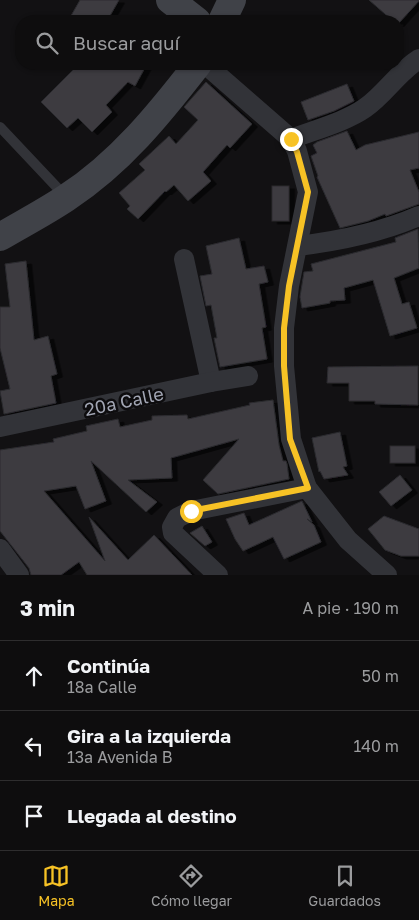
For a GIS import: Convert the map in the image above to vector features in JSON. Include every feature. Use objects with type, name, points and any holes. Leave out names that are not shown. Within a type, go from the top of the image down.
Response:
[{"type":"main road","points":[[170,0],[189,15]]},
{"type":"main road","points":[[225,15],[232,0]]},
{"type":"main road","points":[[0,237],[67,198],[116,158],[150,125],[193,70]]},
{"type":"street","points":[[291,139],[351,116],[366,108],[410,64],[419,59]]},
{"type":"street","points":[[212,70],[291,139],[297,152],[308,192],[288,294],[284,328],[284,366],[290,439],[308,488],[348,540],[387,575]]},
{"type":"street","points":[[298,246],[325,243],[376,232],[419,216]]},
{"type":"street","points":[[184,259],[211,382]]},
{"type":"street","name":"20a Calle","points":[[0,427],[211,382],[248,376]]},
{"type":"street","points":[[218,575],[173,532],[174,522],[183,514],[191,511],[308,488]]},
{"type":"street","points":[[0,549],[19,575]]},
{"type":"lane","points":[[0,127],[67,198]]},
{"type":"building","points":[[80,0],[119,0],[110,15],[71,15]]},
{"type":"building","points":[[369,0],[419,0],[404,17],[404,15],[386,15]]},
{"type":"building","points":[[73,70],[144,70],[135,86],[128,82],[106,105],[112,112],[92,132],[78,118],[67,128],[41,102]]},
{"type":"building","points":[[206,82],[252,124],[230,148],[227,145],[203,172],[211,181],[188,201],[174,185],[165,191],[138,219],[127,209],[130,206],[119,193],[145,170],[139,164],[169,136],[176,144],[198,120],[184,107]]},
{"type":"building","points":[[347,84],[354,101],[334,111],[308,120],[301,102]]},
{"type":"building","points":[[347,131],[356,150],[365,145],[419,132],[419,168],[410,170],[419,192],[419,204],[386,216],[385,214],[368,221],[340,228],[317,177],[311,156],[317,153],[313,145],[317,142]]},
{"type":"building","points":[[272,186],[289,186],[289,221],[272,221]]},
{"type":"building","points":[[418,229],[419,268],[394,278],[402,304],[409,302],[417,328],[390,336],[373,280],[344,288],[345,300],[330,301],[330,303],[302,308],[300,297],[304,272],[313,271],[311,264],[396,242],[395,238]]},
{"type":"building","points":[[239,238],[246,269],[264,266],[268,282],[259,284],[266,327],[262,328],[267,359],[220,367],[214,338],[217,338],[211,305],[206,306],[200,276],[212,274],[206,246]]},
{"type":"building","points":[[26,261],[34,340],[48,336],[57,374],[51,376],[56,403],[4,414],[0,391],[10,389],[0,348],[0,307],[10,307],[5,264]]},
{"type":"building","points":[[418,366],[418,405],[375,404],[375,401],[349,401],[349,383],[327,383],[328,367]]},
{"type":"building","points":[[273,400],[279,445],[283,461],[286,461],[287,464],[289,479],[218,494],[203,480],[239,439],[171,458],[172,478],[128,480],[157,502],[146,512],[91,461],[106,501],[85,509],[76,486],[44,491],[105,561],[89,517],[128,560],[154,535],[192,575],[87,575],[79,562],[61,575],[31,575],[29,568],[0,531],[0,450],[54,442],[53,439],[87,431],[86,426],[118,419],[120,427],[152,420],[152,416],[187,415],[188,419],[250,405],[249,403]]},
{"type":"building","points":[[340,432],[347,466],[343,467],[348,475],[324,479],[319,472],[312,438]]},
{"type":"building","points":[[390,446],[415,446],[415,463],[390,463]]},
{"type":"building","points":[[400,475],[412,490],[391,506],[379,492]]},
{"type":"building","points":[[302,501],[312,522],[307,519],[314,525],[321,542],[284,559],[273,537],[243,551],[226,519],[244,513],[249,525]]},
{"type":"building","points":[[384,516],[419,529],[419,556],[401,556],[385,550],[368,529]]},
{"type":"building","points":[[202,526],[212,542],[205,546],[190,533]]},
{"type":"route","points":[[191,511],[308,488],[290,439],[284,366],[284,328],[289,286],[308,192],[297,152],[291,139]]}]
